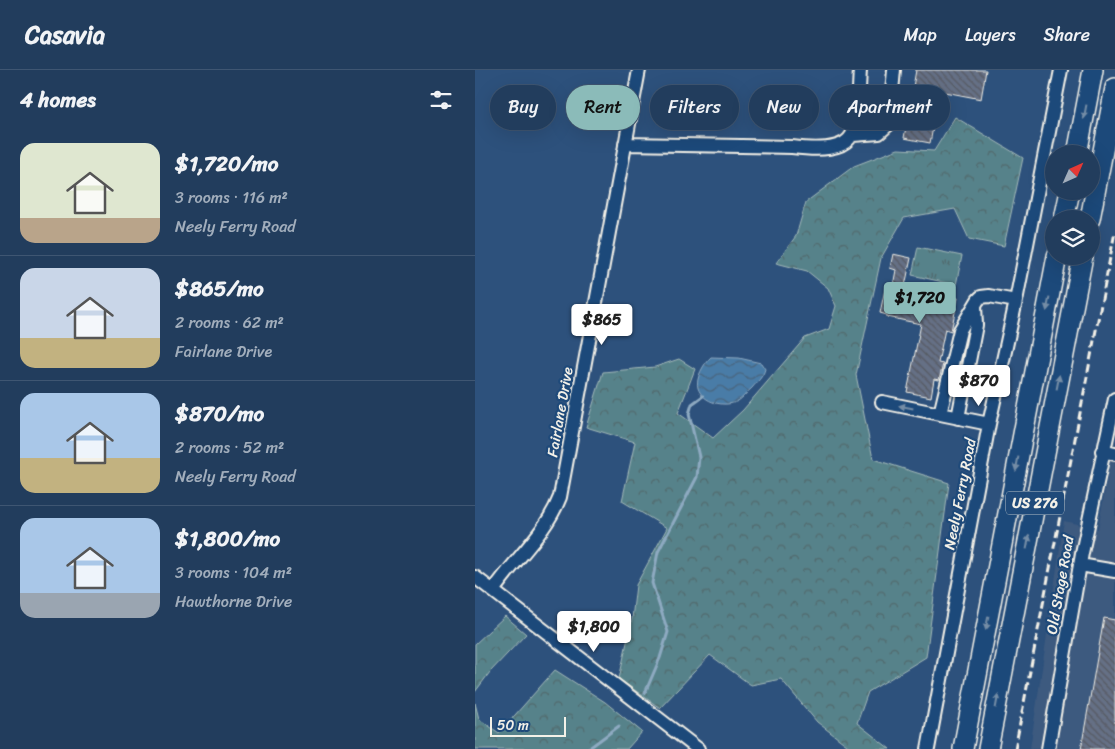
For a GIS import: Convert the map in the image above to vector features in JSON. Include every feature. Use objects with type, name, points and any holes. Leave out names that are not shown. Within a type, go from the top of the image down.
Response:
[{"type":"highway","points":[[1079,145],[1093,70]]},
{"type":"highway","points":[[1092,210],[1115,88]]},
{"type":"highway","name":"US 276","points":[[963,749],[1055,265]]},
{"type":"highway","name":"US 276","points":[[988,749],[1081,265]]},
{"type":"street","name":"Fairlane Drive","points":[[493,591],[546,525],[560,497],[639,70]]},
{"type":"street","points":[[625,144],[792,147],[812,150],[840,146],[846,143],[853,135],[856,125],[860,70]]},
{"type":"street","points":[[853,135],[879,133],[889,124],[894,70]]},
{"type":"street","name":"Neely Ferry Road","points":[[929,749],[989,424],[1016,302],[1061,70]]},
{"type":"street","points":[[935,413],[960,330],[981,297],[989,296],[1016,302]]},
{"type":"street","points":[[958,418],[976,325],[975,306]]},
{"type":"street","name":"Old Stage Road","points":[[1047,749],[1080,565],[1109,453],[1115,399]]},
{"type":"street","points":[[882,402],[989,424]]},
{"type":"street","points":[[1080,565],[1115,571]]},
{"type":"street","points":[[475,577],[697,749]]},
{"type":"shaded area","points":[[1115,435],[1115,749],[1030,749],[1064,521],[1098,529]]},
{"type":"green space","points":[[955,117],[1023,158],[1004,246],[969,239],[955,209],[904,218],[881,258],[856,375],[873,459],[949,483],[926,657],[868,692],[857,723],[890,749],[852,749],[817,722],[781,679],[751,685],[710,655],[660,708],[619,679],[632,619],[636,585],[667,528],[622,501],[635,442],[586,427],[603,372],[655,367],[679,359],[695,369],[678,413],[713,438],[743,410],[805,338],[829,329],[836,306],[828,288],[807,271],[776,263],[796,236],[806,202],[854,166],[898,149],[934,151],[947,130],[950,130],[950,125]]},
{"type":"green space","points":[[918,247],[962,256],[956,285],[912,275]]},
{"type":"green space","points":[[505,616],[526,634],[490,672],[475,692],[475,644]]},
{"type":"green space","points":[[555,670],[605,702],[642,732],[627,749],[475,749],[475,703],[479,719],[499,733]]},
{"type":"water","points":[[711,357],[739,358],[761,363],[765,369],[758,381],[738,401],[727,404],[715,403],[709,401],[701,393],[697,384],[701,371]]},
{"type":"building","points":[[916,70],[986,70],[981,99],[950,93],[950,85],[913,85]]},
{"type":"building","points":[[905,130],[932,130],[930,143],[904,138]]},
{"type":"building","points":[[893,254],[911,258],[905,286],[958,298],[951,331],[945,329],[938,363],[943,364],[939,380],[934,379],[931,397],[907,392],[921,324],[887,317],[887,315],[880,313],[886,284],[893,286],[896,270],[890,268]]},
{"type":"building","points":[[1104,618],[1115,620],[1115,749],[1081,749]]},
{"type":"waterway","points":[[645,693],[660,658],[668,632],[652,583],[658,552],[697,477],[699,457],[689,414],[692,404],[703,396]]},
{"type":"waterway","points":[[588,749],[619,726]]},
{"type":"railway","points":[[1015,749],[1115,232]]}]
